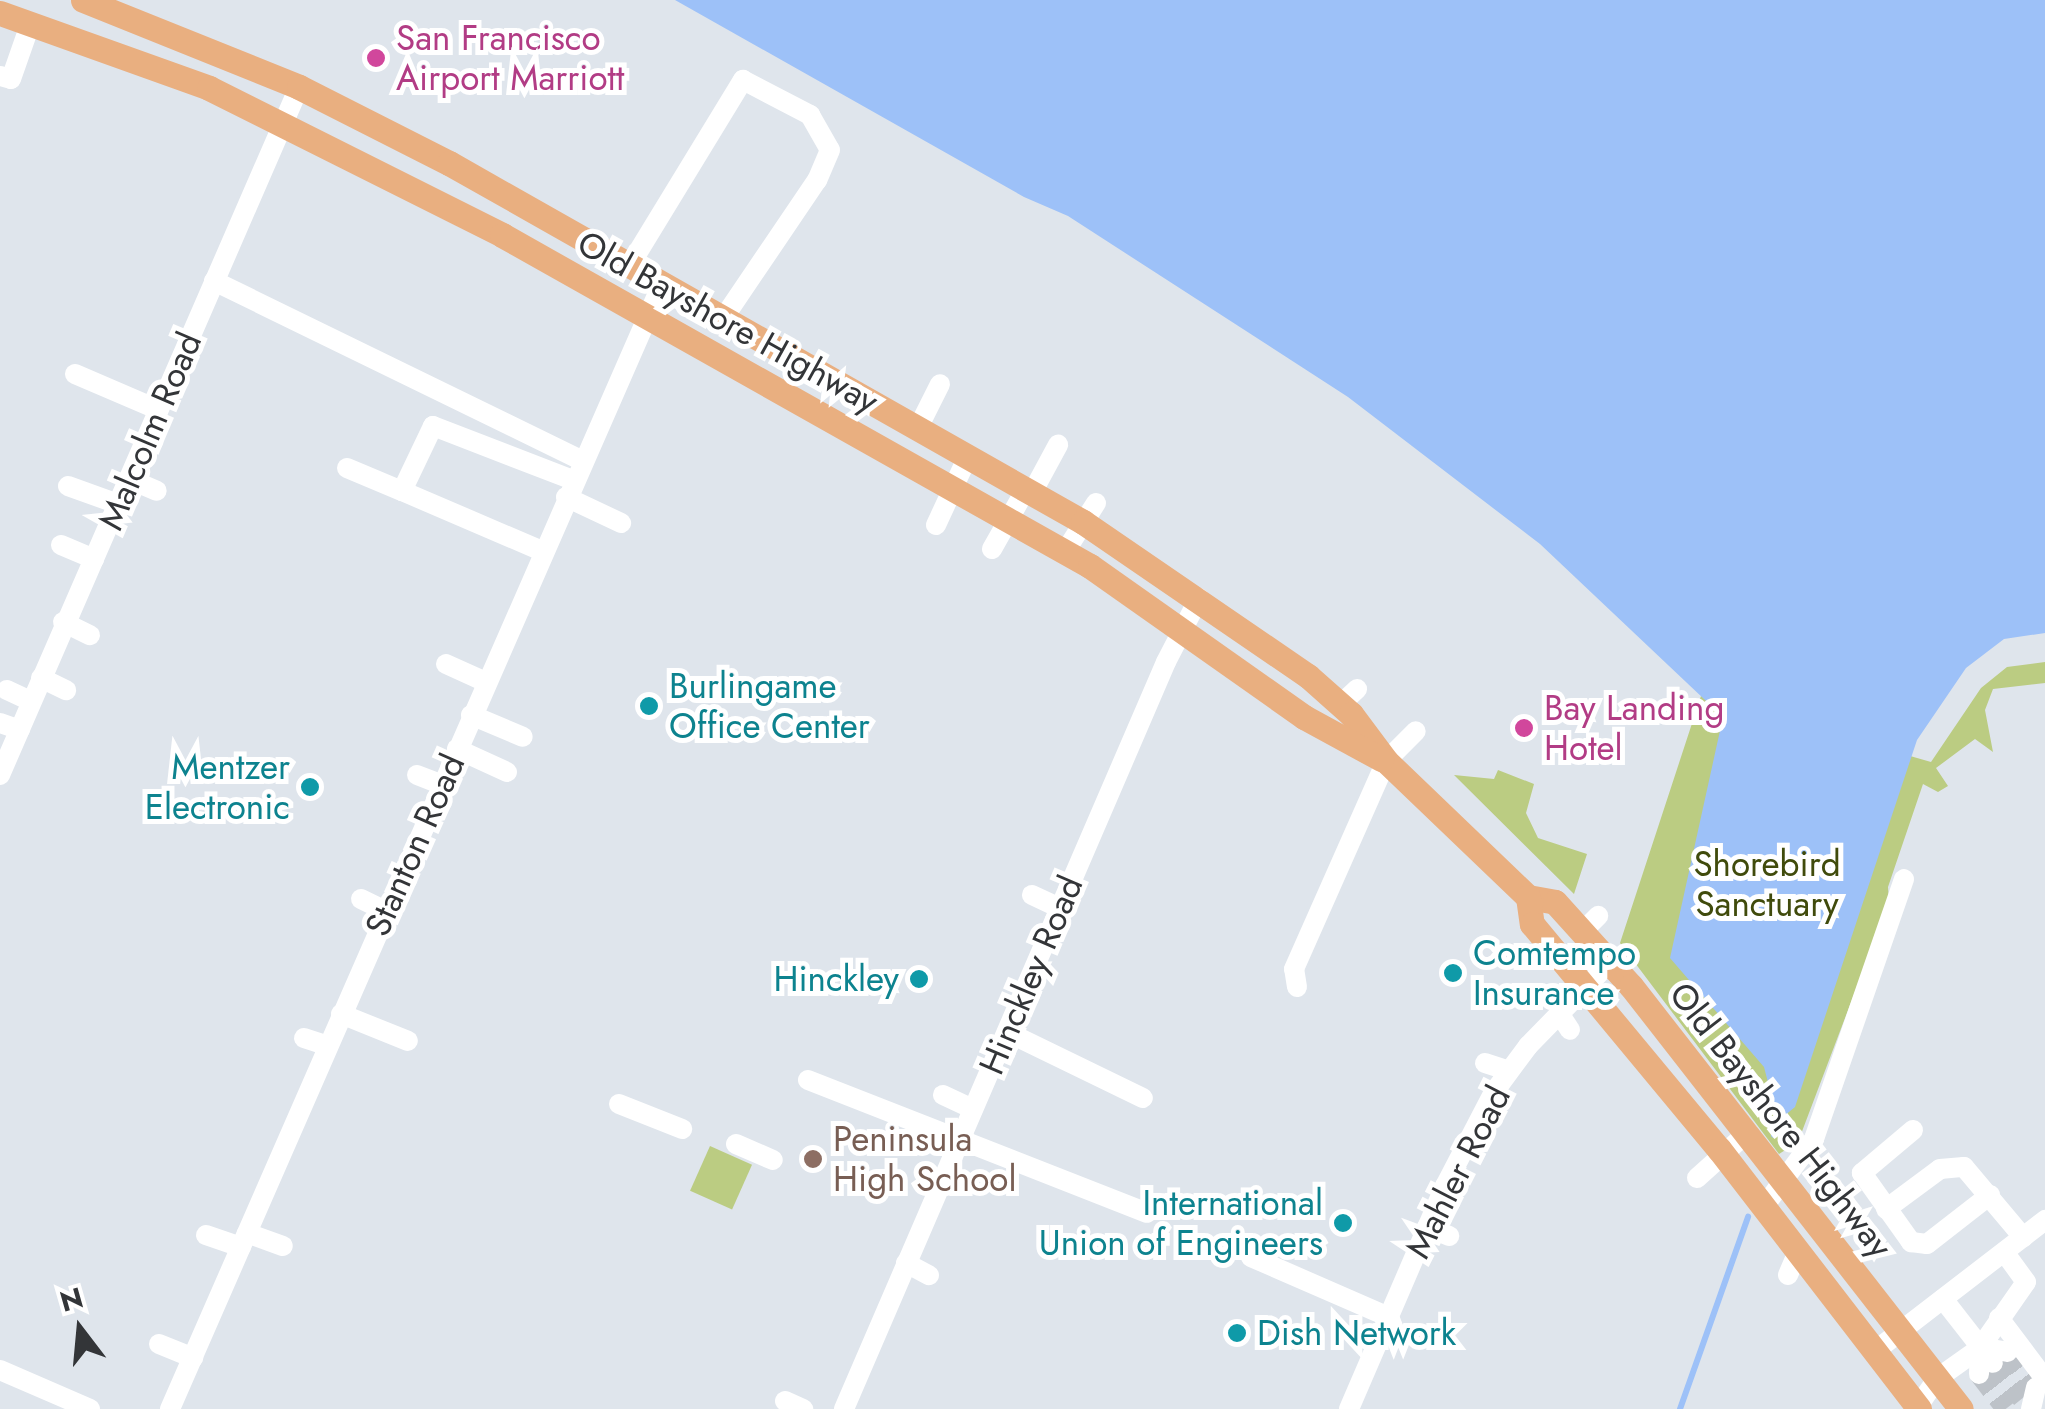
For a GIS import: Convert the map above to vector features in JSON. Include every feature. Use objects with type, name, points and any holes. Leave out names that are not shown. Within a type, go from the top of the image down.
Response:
[{"type":"main road","name":"Old Bayshore Highway","points":[[83,0],[299,87],[630,265],[1029,491],[1090,512],[1146,551],[1200,598],[1251,624],[1303,661],[1349,696],[1386,761],[1528,897],[1555,902],[1590,924],[1609,963],[1748,1132],[1962,1409]]},
{"type":"main road","name":"Old Bayshore Highway","points":[[0,13],[284,122],[1065,552],[1184,627],[1280,713],[1386,761]]},
{"type":"main road","name":"Old Bayshore Highway","points":[[1528,897],[1532,924],[1724,1156],[1763,1208],[1793,1263],[1875,1351],[1917,1408]]},
{"type":"street","points":[[0,76],[11,79],[31,22]]},
{"type":"street","points":[[630,265],[742,80],[810,116],[830,150],[824,165],[723,319]]},
{"type":"street","name":"Malcolm Road","points":[[0,775],[63,622],[299,87]]},
{"type":"street","points":[[214,281],[574,480],[620,523]]},
{"type":"street","name":"Stanton Road","points":[[170,1409],[192,1358],[218,1323],[238,1277],[244,1240],[288,1112],[328,1046],[644,317],[662,284]]},
{"type":"street","points":[[75,374],[159,410]]},
{"type":"street","points":[[918,428],[940,384]]},
{"type":"street","points":[[402,491],[433,426],[574,480]]},
{"type":"street","points":[[992,549],[1058,445]]},
{"type":"street","points":[[936,525],[968,456]]},
{"type":"street","points":[[347,468],[542,552]]},
{"type":"street","points":[[129,479],[157,491]]},
{"type":"street","points":[[68,486],[118,504]]},
{"type":"street","points":[[1065,552],[1090,512]]},
{"type":"street","points":[[61,545],[94,558]]},
{"type":"street","name":"Hinckley Road","points":[[844,1409],[959,1139],[1063,915],[1080,860],[1110,818],[1184,627],[1200,598]]},
{"type":"street","points":[[63,622],[90,635]]},
{"type":"street","points":[[446,664],[486,682]]},
{"type":"street","points":[[40,678],[66,690]]},
{"type":"street","points":[[8,690],[32,701]]},
{"type":"street","points":[[471,715],[523,737]]},
{"type":"street","points":[[1298,987],[1294,969],[1386,761],[1416,730]]},
{"type":"street","points":[[456,749],[507,772]]},
{"type":"street","points":[[417,775],[441,784]]},
{"type":"street","points":[[1763,1208],[1814,1139],[1904,879]]},
{"type":"street","points":[[1032,895],[1063,915]]},
{"type":"street","points":[[360,899],[386,910]]},
{"type":"street","name":"Mahler Road","points":[[1355,1408],[1389,1331],[1427,1227],[1509,1071],[1564,1022],[1586,986],[1609,963]]},
{"type":"street","points":[[340,1014],[408,1041]]},
{"type":"street","points":[[1007,1032],[1143,1098]]},
{"type":"street","points":[[304,1038],[328,1046]]},
{"type":"street","points":[[1485,1062],[1509,1071]]},
{"type":"street","points":[[808,1080],[1146,1213]]},
{"type":"street","points":[[943,1096],[973,1109]]},
{"type":"street","points":[[619,1104],[682,1129]]},
{"type":"street","points":[[1913,1130],[1863,1168],[1865,1182],[1922,1246],[1990,1195]]},
{"type":"street","points":[[1698,1178],[1748,1132]]},
{"type":"street","points":[[736,1144],[773,1160]]},
{"type":"street","points":[[1886,1209],[1947,1166],[1970,1171],[2024,1237]]},
{"type":"street","points":[[1875,1351],[2045,1220]]},
{"type":"street","points":[[1427,1227],[1449,1236]]},
{"type":"street","points":[[206,1235],[283,1246]]},
{"type":"street","points":[[1990,1359],[1999,1318],[2036,1282],[2004,1252]]},
{"type":"street","points":[[1251,1257],[1389,1331]]},
{"type":"street","points":[[906,1262],[929,1275]]},
{"type":"street","points":[[1942,1299],[1990,1359]]},
{"type":"street","points":[[1999,1318],[2036,1396]]},
{"type":"street","points":[[160,1344],[192,1358]]},
{"type":"street","points":[[1917,1408],[1938,1378],[1990,1359]]},
{"type":"street","points":[[0,1370],[90,1409]]},
{"type":"green space","name":"Shorebird Sanctuary","points":[[2045,662],[2045,683],[1993,689],[1985,710],[1993,752],[1975,739],[1936,768],[1948,786],[1938,792],[1923,784],[1888,887],[1889,902],[1798,1142],[1779,1154],[1620,943],[1701,696],[1931,762],[1981,688],[2007,667]]},
{"type":"green space","points":[[1498,770],[1534,784],[1526,813],[1538,838],[1587,854],[1574,894],[1454,775],[1494,779]]},
{"type":"green space","points":[[710,1146],[752,1165],[732,1209],[690,1191]]},
{"type":"water","points":[[675,0],[2045,0],[2045,633],[2004,639],[1966,668],[1917,740],[1795,1107],[1778,1121],[1764,1067],[1670,958],[1723,717],[1540,544],[1348,397],[1068,216],[1024,197]]},
{"type":"waterway","points":[[1774,1135],[1779,1117]]},
{"type":"waterway","points":[[1680,1409],[1748,1217]]},
{"type":"tunnel","points":[[2008,1352],[2036,1388]]},
{"type":"tunnel","points":[[1993,1363],[2022,1399]]},
{"type":"tunnel","points":[[1979,1374],[2006,1409]]},
{"type":"place","name":"San Francisco Airport Marriott","points":[[376,58]]},
{"type":"place","name":"Burlingame Office Center","points":[[649,706]]},
{"type":"place","name":"Bay Landing Hotel","points":[[1524,728]]},
{"type":"place","name":"Mentzer Electronic","points":[[310,787]]},
{"type":"place","name":"Comtempo Insurance","points":[[1453,973]]},
{"type":"place","name":"Hinckley","points":[[919,979]]},
{"type":"place","name":"Peninsula High School","points":[[813,1159]]},
{"type":"place","name":"International Union of Engineers","points":[[1343,1223]]},
{"type":"place","name":"Dish Network","points":[[1237,1333]]}]
